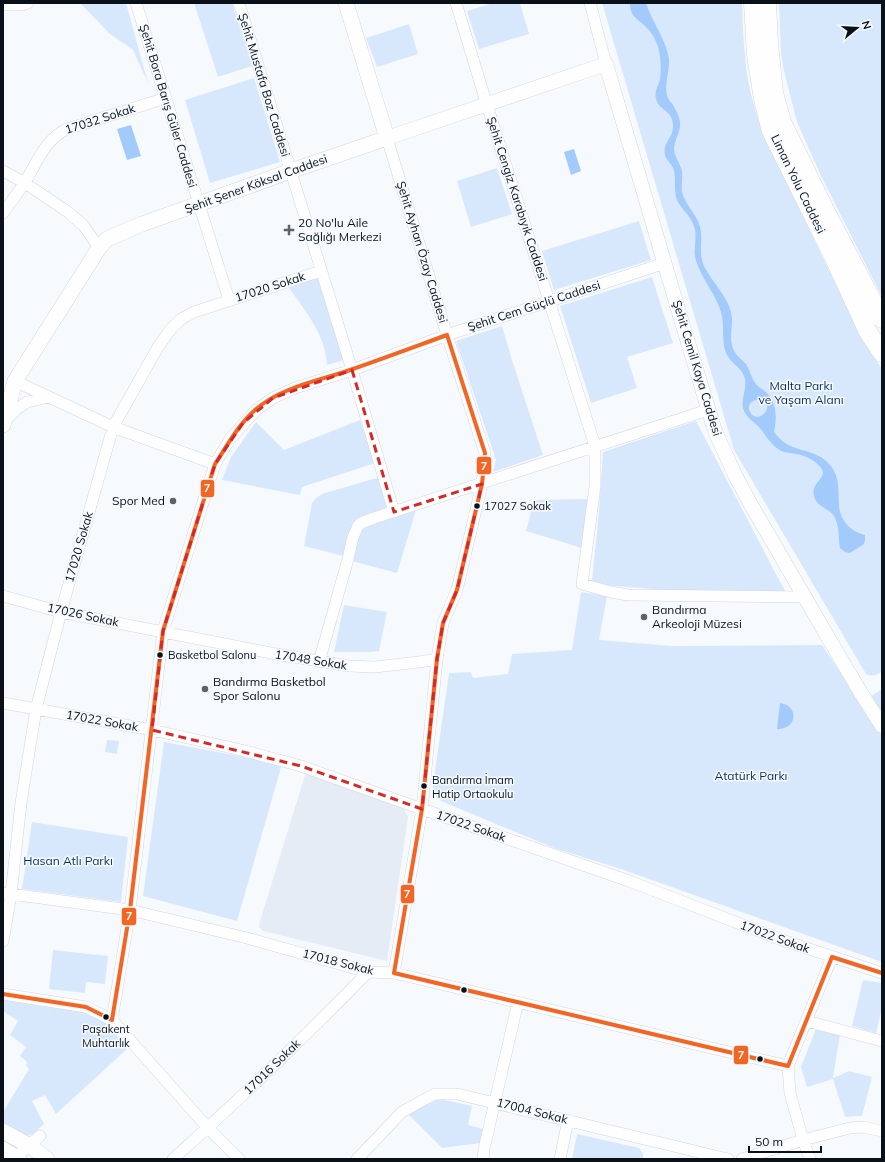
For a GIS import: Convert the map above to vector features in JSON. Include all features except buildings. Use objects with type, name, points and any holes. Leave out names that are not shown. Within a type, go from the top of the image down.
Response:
[{"type":"highway","name":"Liman Yolu Caddesi","points":[[753,3],[756,55],[763,99],[771,131],[834,258],[868,332],[882,353]]},
{"type":"highway","name":"Liman Yolu Caddesi","points":[[767,3],[774,93],[782,122],[824,208],[882,319]]},
{"type":"main road","name":"Şehit Ayhan Özay Caddesi","points":[[346,3],[387,138]]},
{"type":"main road","name":"Şehit Şener Köksal Caddesi","points":[[3,422],[9,378],[99,248],[107,239],[199,204],[387,138]]},
{"type":"main road","points":[[3,1131],[35,1141],[47,1159]]},
{"type":"main road","points":[[3,1149],[17,1158]]},
{"type":"street","points":[[3,5],[22,5],[28,3]]},
{"type":"street","name":"Şehit Bora Barış Güler Caddesi","points":[[136,3],[229,300]]},
{"type":"street","name":"Şehit Mustafa Boz Caddesi","points":[[239,3],[394,512]]},
{"type":"street","name":"Şehit Cengiz Karabıyık Caddesi","points":[[456,3],[486,105],[550,300],[595,446],[595,486],[582,584],[628,595],[805,597]]},
{"type":"street","name":"Şehit Cemil Kaya Caddesi","points":[[590,3],[606,64],[708,410],[718,438],[743,489],[861,693],[882,726]]},
{"type":"street","name":"Şehit Şener Köksal Caddesi","points":[[387,138],[606,64]]},
{"type":"street","name":"17032 Sokak","points":[[3,213],[25,183],[47,145],[55,136],[67,129],[166,98]]},
{"type":"street","name":"Şehit Ayhan Özay Caddesi","points":[[387,138],[447,335],[485,452],[482,484],[457,590],[443,623],[437,659],[422,809],[394,973]]},
{"type":"street","points":[[3,171],[25,183],[68,212],[84,226],[99,248]]},
{"type":"street","name":"Şehit Cem Güçlü Caddesi","points":[[112,1020],[130,910],[163,631],[215,464],[230,439],[256,410],[273,398],[295,388],[352,370],[447,335],[550,300],[665,264]]},
{"type":"street","name":"17020 Sokak","points":[[3,941],[7,894],[36,709],[61,612],[113,427],[158,347],[170,330],[181,319],[194,312],[229,300],[321,271]]},
{"type":"street","points":[[9,378],[113,427],[215,464]]},
{"type":"street","name":"Şehit Şener Köksal Caddesi","points":[[3,422],[26,402],[49,397]]},
{"type":"street","points":[[319,662],[353,537],[358,526],[366,521],[708,410]]},
{"type":"street","name":"17026 Sokak","points":[[3,596],[61,612],[163,631]]},
{"type":"street","name":"17048 Sokak","points":[[163,631],[276,654],[349,666],[375,667],[437,659]]},
{"type":"street","name":"17022 Sokak","points":[[3,702],[152,730],[237,749],[301,766],[621,878],[782,940],[882,973]]},
{"type":"street","name":"17018 Sokak","points":[[7,894],[130,910],[247,938],[368,972],[394,973],[788,1066]]},
{"type":"street","points":[[810,1159],[790,1093],[788,1066],[832,957]]},
{"type":"street","name":"17016 Sokak","points":[[173,1159],[208,1128],[318,1023],[368,972]]},
{"type":"street","points":[[3,994],[86,1007],[112,1020],[208,1128],[239,1159]]},
{"type":"street","points":[[483,1159],[518,1002]]},
{"type":"street","points":[[806,1021],[882,1041]]},
{"type":"street","name":"17004 Sokak","points":[[357,1159],[402,1112],[435,1094],[457,1094],[495,1102],[728,1159]]},
{"type":"street","points":[[560,1159],[568,1120]]},
{"type":"street","points":[[742,1159],[803,1140],[850,1128],[863,1127],[882,1131]]},
{"type":"street","points":[[17,1158],[35,1141]]},
{"type":"highlighted area","points":[[352,370],[394,512],[482,484],[457,590],[443,623],[437,659],[422,809],[301,766],[152,730],[163,631],[215,464],[243,423],[273,398]]},
{"type":"shaded area","points":[[311,770],[404,809],[408,817],[387,961],[263,931],[259,927],[306,772]]},
{"type":"green space","points":[[80,3],[126,3],[148,83],[133,50],[110,34]]},
{"type":"green space","points":[[194,3],[232,3],[252,66],[218,77]]},
{"type":"green space","points":[[493,3],[520,3],[529,34],[479,49],[467,11]]},
{"type":"green space","name":"Malta Parkı ve Yaşam Alanı","points":[[602,3],[742,3],[748,80],[762,130],[860,335],[882,369],[882,672],[878,674],[866,674],[734,450]]},
{"type":"green space","points":[[779,3],[882,3],[882,297],[821,176],[797,122],[781,53]]},
{"type":"green space","points":[[409,24],[418,54],[377,67],[366,38]]},
{"type":"green space","points":[[254,78],[280,162],[210,183],[185,100]]},
{"type":"green space","points":[[497,168],[512,214],[471,227],[457,181]]},
{"type":"green space","points":[[639,221],[651,260],[554,290],[542,251]]},
{"type":"green space","points":[[319,276],[344,360],[327,365],[323,343],[319,333],[289,288]]},
{"type":"green space","points":[[652,277],[673,343],[627,357],[637,388],[591,403],[560,306]]},
{"type":"green space","points":[[502,326],[543,455],[493,472],[496,460],[456,341]]},
{"type":"green space","points":[[360,420],[375,463],[302,487],[300,495],[222,480],[231,457],[256,422],[284,450]]},
{"type":"green space","points":[[696,421],[786,593],[665,590],[604,585],[592,581],[603,452]]},
{"type":"green space","points":[[380,477],[388,508],[353,522],[343,556],[304,546],[312,503],[316,498],[322,494]]},
{"type":"green space","points":[[589,499],[582,548],[526,531],[534,500]]},
{"type":"green space","points":[[416,510],[397,573],[352,561],[358,537],[362,530],[379,521]]},
{"type":"green space","name":"Atatürk Parkı","points":[[581,592],[607,596],[599,640],[671,646],[822,645],[882,736],[882,962],[624,870],[554,848],[441,801],[432,792],[449,673],[471,672],[473,678],[508,674],[512,654],[572,650]]},
{"type":"green space","points":[[344,605],[387,612],[379,651],[334,652]]},
{"type":"green space","points":[[882,689],[882,713],[870,697]]},
{"type":"green space","points":[[107,740],[119,741],[117,754],[105,752]]},
{"type":"green space","points":[[164,742],[282,764],[237,921],[143,896]]},
{"type":"green space","name":"Hasan Atlı Parkı","points":[[32,822],[128,837],[121,902],[22,889]]},
{"type":"green space","points":[[53,950],[108,956],[105,984],[86,982],[85,993],[49,989]]},
{"type":"green space","points":[[863,980],[882,983],[882,1008],[876,1033],[852,1026]]},
{"type":"green space","points":[[3,996],[69,1007],[101,1020],[109,1026],[127,1049],[56,1114],[45,1095],[32,1101],[44,1124],[33,1134],[26,1136],[3,1125],[3,1112],[29,1069],[26,1065],[27,1062],[20,1056],[26,1047],[10,1035],[18,1021],[3,1011]]},
{"type":"green space","points":[[816,1029],[840,1034],[833,1078],[849,1071],[872,1077],[862,1116],[845,1117],[833,1079],[807,1087],[801,1067]]},
{"type":"green space","points":[[440,1099],[472,1106],[468,1125],[483,1129],[481,1143],[442,1148],[407,1113],[429,1100]]},
{"type":"green space","points":[[577,1134],[639,1148],[643,1154],[643,1159],[572,1159]]},
{"type":"water","points":[[630,3],[646,3],[665,44],[669,59],[666,90],[680,122],[680,129],[674,148],[682,171],[682,192],[700,227],[701,257],[705,268],[726,300],[731,312],[731,341],[734,351],[746,364],[755,383],[767,393],[773,402],[776,422],[775,434],[791,446],[823,458],[833,469],[838,482],[841,516],[850,528],[865,535],[864,544],[850,553],[845,552],[840,548],[838,528],[834,516],[815,500],[813,491],[823,475],[821,468],[807,457],[780,450],[745,413],[743,408],[745,385],[744,376],[726,353],[721,312],[696,261],[695,230],[692,221],[677,200],[674,172],[665,155],[666,143],[672,133],[673,125],[670,116],[660,106],[656,99],[656,91],[661,75],[659,49],[652,34],[633,15],[630,8]],"holes":[[[760,399],[765,402],[767,410],[761,416],[753,416],[749,409],[751,403]]]},
{"type":"water","points":[[131,125],[141,156],[127,160],[117,129]]},
{"type":"water","points":[[574,149],[581,171],[571,175],[564,152]]},
{"type":"water","points":[[780,703],[791,708],[794,718],[789,726],[777,729]]},
{"type":"transit line","name":"7","points":[[3,994],[86,1007],[112,1020],[130,910],[163,631],[215,464],[233,436],[243,422],[255,410],[265,402],[288,390],[350,370],[447,335],[485,453],[482,484],[457,590],[443,623],[437,659],[422,809],[394,973],[788,1066],[832,957],[882,973]]},
{"type":"place","name":"20 No'lu Aile Sağlığı Merkezi","points":[[289,230]]},
{"type":"place","name":"Spor Med","points":[[173,501]]},
{"type":"place","name":"17027 Sokak","points":[[477,506]]},
{"type":"place","name":"Bandırma Arkeoloji Müzesi","points":[[644,617]]},
{"type":"place","name":"Basketbol Salonu","points":[[160,655]]},
{"type":"place","name":"Bandırma Basketbol Spor Salonu","points":[[205,689]]},
{"type":"place","name":"Bandırma İmam Hatip Ortaokulu","points":[[424,786]]},
{"type":"place","name":"Paşakent Muhtarlık","points":[[106,1017]]}]
